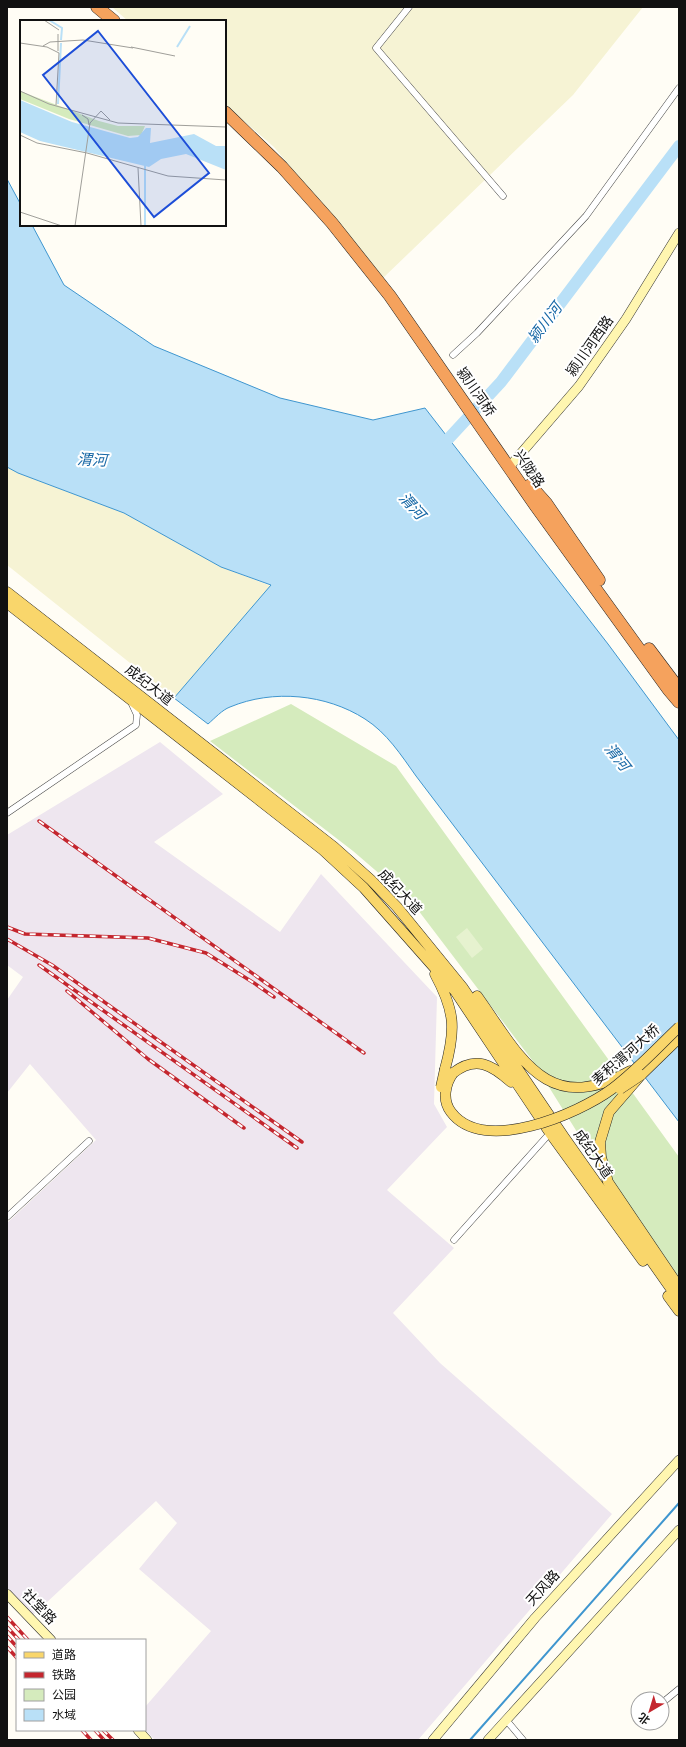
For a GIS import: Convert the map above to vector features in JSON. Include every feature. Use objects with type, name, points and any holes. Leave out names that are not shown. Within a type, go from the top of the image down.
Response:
[{"type":"highway","points":[[97,7],[113,20]]},
{"type":"highway","name":"颍川河桥","points":[[226,113],[282,167],[332,223],[390,296],[501,454]]},
{"type":"highway","name":"兴陇路","points":[[501,454],[546,503],[631,625],[673,689],[679,702]]},
{"type":"highway","name":"兴陇路","points":[[501,454],[540,511],[673,689]]},
{"type":"main road","name":"颍川河西路","points":[[513,467],[579,386],[626,319],[679,233]]},
{"type":"main road","name":"颍川河西路","points":[[513,467],[582,390],[631,321],[679,243]]},
{"type":"main road","name":"成纪大道","points":[[7,592],[334,848],[371,880],[397,907],[463,988],[564,1137],[679,1300]]},
{"type":"main road","name":"成纪大道","points":[[7,603],[130,700],[230,776],[343,867],[455,991],[550,1133],[679,1312]]},
{"type":"main road","points":[[673,689],[679,708]]},
{"type":"main road","points":[[397,907],[426,932],[464,978],[524,1061],[545,1079],[570,1088],[596,1087],[639,1071]]},
{"type":"main road","name":"麦积渭河大桥","points":[[424,955],[446,995],[452,1015],[453,1031],[449,1071],[441,1092],[442,1104],[451,1120],[467,1131],[488,1135],[505,1135],[524,1132],[567,1119],[610,1096],[679,1038]]},
{"type":"main road","name":"麦积渭河大桥","points":[[639,1071],[679,1027]]},
{"type":"main road","points":[[449,1071],[470,1064],[481,1063],[491,1066],[502,1074],[526,1098]]},
{"type":"main road","points":[[639,1071],[609,1112],[600,1142],[601,1156],[608,1182],[679,1287]]},
{"type":"main road","name":"天风路","points":[[433,1740],[540,1612],[679,1460]]},
{"type":"main road","points":[[488,1740],[507,1721],[679,1530]]},
{"type":"main road","name":"社堂路","points":[[7,1594],[50,1639]]},
{"type":"main road","points":[[139,1731],[147,1740]]},
{"type":"street","points":[[409,7],[376,48],[503,196]]},
{"type":"street","points":[[453,355],[478,333],[586,216],[679,88]]},
{"type":"street","points":[[7,813],[136,725],[137,715],[130,700]]},
{"type":"street","points":[[454,1240],[550,1133]]},
{"type":"street","points":[[7,1217],[89,1141]]},
{"type":"street","points":[[670,1696],[679,1689]]},
{"type":"street","points":[[507,1721],[523,1740]]},
{"type":"shaded area","points":[[112,7],[643,7],[573,95],[382,279],[274,147],[226,106],[226,20],[127,20]]},
{"type":"shaded area","points":[[7,467],[18,473],[124,513],[221,567],[271,586],[174,698],[7,565]]},
{"type":"shaded area","points":[[160,742],[223,794],[154,842],[280,932],[321,874],[437,997],[434,1104],[447,1127],[387,1190],[454,1248],[393,1313],[440,1363],[612,1514],[418,1740],[155,1740],[146,1731],[146,1706],[211,1631],[139,1569],[177,1523],[156,1501],[32,1616],[7,1588],[7,1223],[96,1140],[30,1064],[7,1093],[7,1000],[23,977],[7,965],[7,835]]},
{"type":"green space","points":[[291,704],[396,766],[679,1157],[679,1295],[532,1060],[418,910],[389,882],[353,851],[210,741]]},
{"type":"green space","points":[[467,928],[483,949],[472,958],[456,937]]},
{"type":"water","name":"渭河","points":[[7,179],[20,203],[20,226],[33,226],[64,285],[154,346],[280,398],[373,420],[425,408],[608,644],[679,740],[679,1122],[399,752],[373,725],[365,719],[334,704],[316,699],[281,696],[247,701],[227,708],[208,724],[174,698],[271,585],[221,567],[124,513],[18,473],[7,467]]},
{"type":"waterway","name":"颍川河","points":[[438,450],[501,382],[679,146]]},
{"type":"waterway","points":[[470,1740],[679,1503]]},
{"type":"railway","points":[[39,821],[364,1053]]},
{"type":"railway","points":[[7,927],[25,934],[148,938],[206,953],[274,997]]},
{"type":"railway","points":[[7,939],[52,965],[302,1142]]},
{"type":"railway","points":[[39,965],[297,1148]]},
{"type":"railway","points":[[67,991],[148,1059],[244,1128]]},
{"type":"railway","points":[[7,1617],[27,1639]]},
{"type":"railway","points":[[7,1627],[18,1639]]},
{"type":"railway","points":[[7,1636],[16,1646]]},
{"type":"railway","points":[[7,1647],[16,1657]]},
{"type":"railway","points":[[83,1731],[91,1740]]},
{"type":"railway","points":[[96,1731],[104,1740]]},
{"type":"railway","points":[[104,1731],[113,1740]]}]
